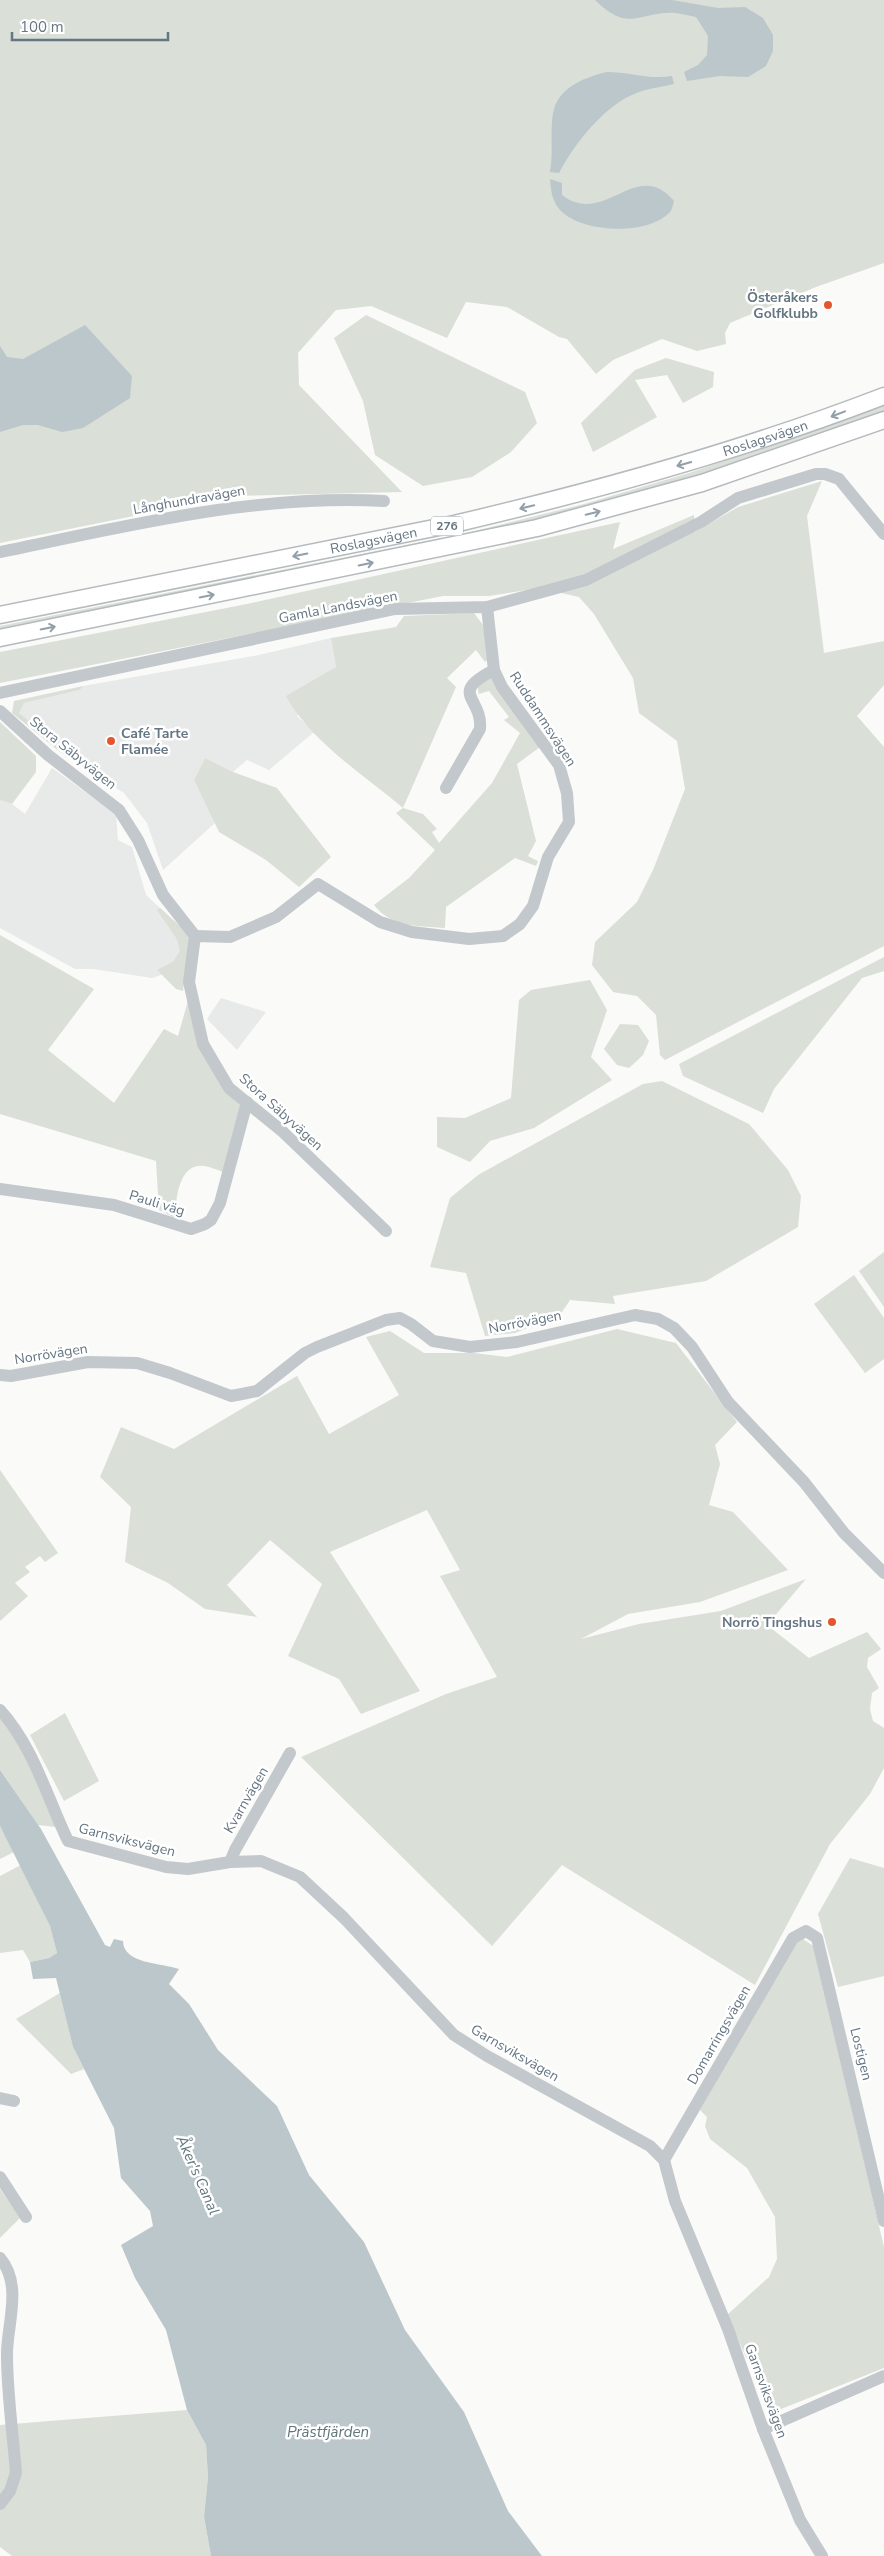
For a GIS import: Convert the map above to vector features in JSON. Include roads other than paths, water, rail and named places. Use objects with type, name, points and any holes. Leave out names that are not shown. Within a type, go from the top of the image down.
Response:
[{"type":"main road","name":"Roslagsvägen","points":[[0,616],[454,524],[526,507],[598,489],[731,450],[884,396]]},
{"type":"main road","name":"Roslagsvägen","points":[[0,638],[537,528],[702,482],[884,420]]},
{"type":"street","name":"Gamla Landsvägen","points":[[0,694],[395,608],[487,607],[586,580],[701,522],[738,498],[816,474],[824,474],[839,479],[884,534]]},
{"type":"street","name":"Långhundravägen","points":[[0,552],[154,521],[259,504],[317,499],[384,501]]},
{"type":"street","name":"Ruddammsvägen","points":[[195,936],[230,937],[318,884],[380,922],[412,932],[469,940],[503,936],[520,924],[533,906],[554,844],[569,822],[568,802],[559,765],[502,687],[494,670],[487,607]]},
{"type":"street","name":"Ruddammsvägen","points":[[446,788],[480,729],[480,721],[470,700],[471,686],[474,680],[494,670]]},
{"type":"street","name":"Stora Säbyvägen","points":[[0,711],[48,755],[119,810],[138,840],[164,895],[195,936],[189,982],[203,1044],[229,1088],[282,1131],[386,1231]]},
{"type":"street","name":"Pauli väg","points":[[0,1189],[114,1205],[191,1229],[211,1220],[220,1203],[247,1102]]},
{"type":"street","name":"Norrövägen","points":[[0,1375],[11,1376],[88,1362],[137,1363],[178,1375],[231,1396],[257,1391],[305,1353],[386,1320],[400,1318],[433,1341],[470,1347],[518,1342],[635,1315],[658,1319],[674,1328],[692,1347],[728,1402],[804,1482],[844,1533],[884,1573]]},
{"type":"street","name":"Garnsviksvägen","points":[[0,1710],[14,1726],[33,1761],[68,1841],[166,1867],[188,1869],[230,1862],[261,1861],[300,1877],[344,1918],[454,2035],[487,2056],[650,2146],[664,2160],[675,2201],[728,2329],[763,2429],[800,2520],[822,2556]]},
{"type":"street","name":"Kvarnvägen","points":[[230,1862],[290,1753]]},
{"type":"street","name":"Domarringsvägen","points":[[664,2160],[793,1938],[806,1931]]},
{"type":"street","name":"Lostigen","points":[[806,1931],[817,1938],[884,2221]]},
{"type":"street","points":[[0,2098],[14,2101]]},
{"type":"street","points":[[0,2178],[26,2218]]},
{"type":"street","points":[[0,2258],[4,2263],[11,2287],[13,2314],[7,2353],[16,2473],[10,2492],[0,2504]]},
{"type":"street","points":[[763,2429],[884,2376]]},
{"type":"water","points":[[595,0],[672,0],[718,8],[745,7],[763,18],[773,35],[773,51],[766,66],[748,77],[720,76],[687,81],[684,72],[698,65],[707,55],[708,36],[696,17],[676,13],[663,13],[626,19],[607,10]]},
{"type":"water","points":[[607,72],[655,77],[672,76],[674,84],[647,89],[627,97],[615,105],[582,138],[559,173],[550,172],[553,116],[557,101],[562,94],[575,84]]},
{"type":"water","points":[[550,179],[562,183],[562,195],[578,203],[592,204],[633,188],[647,186],[660,189],[674,201],[670,212],[660,220],[647,225],[616,229],[599,227],[584,224],[561,211],[554,200]]},
{"type":"water","points":[[85,325],[132,376],[130,398],[83,428],[62,432],[38,425],[23,425],[0,432],[0,346],[7,357],[23,359]]},
{"type":"water","name":"Prästfjärden","points":[[0,1770],[41,1829],[105,1945],[110,1947],[114,1939],[123,1941],[125,1949],[136,1958],[179,1969],[169,1984],[189,2004],[218,2050],[277,2106],[309,2175],[364,2242],[405,2330],[464,2412],[508,2511],[542,2556],[211,2556],[204,2517],[208,2477],[206,2445],[187,2410],[166,2330],[135,2278],[121,2245],[153,2226],[150,2211],[121,2178],[114,2128],[73,2047],[56,1978],[33,1979],[30,1962],[49,1958],[57,1953],[50,1926],[0,1826]]},
{"type":"place","name":"Österåkers Golfklubb","points":[[828,305]]},
{"type":"place","name":"Café Tarte Flamée","points":[[111,741]]},
{"type":"place","name":"Norrö Tingshus","points":[[832,1622]]},
{"type":"water label","name":"Åker's Canal","points":[[198,2175]]}]
